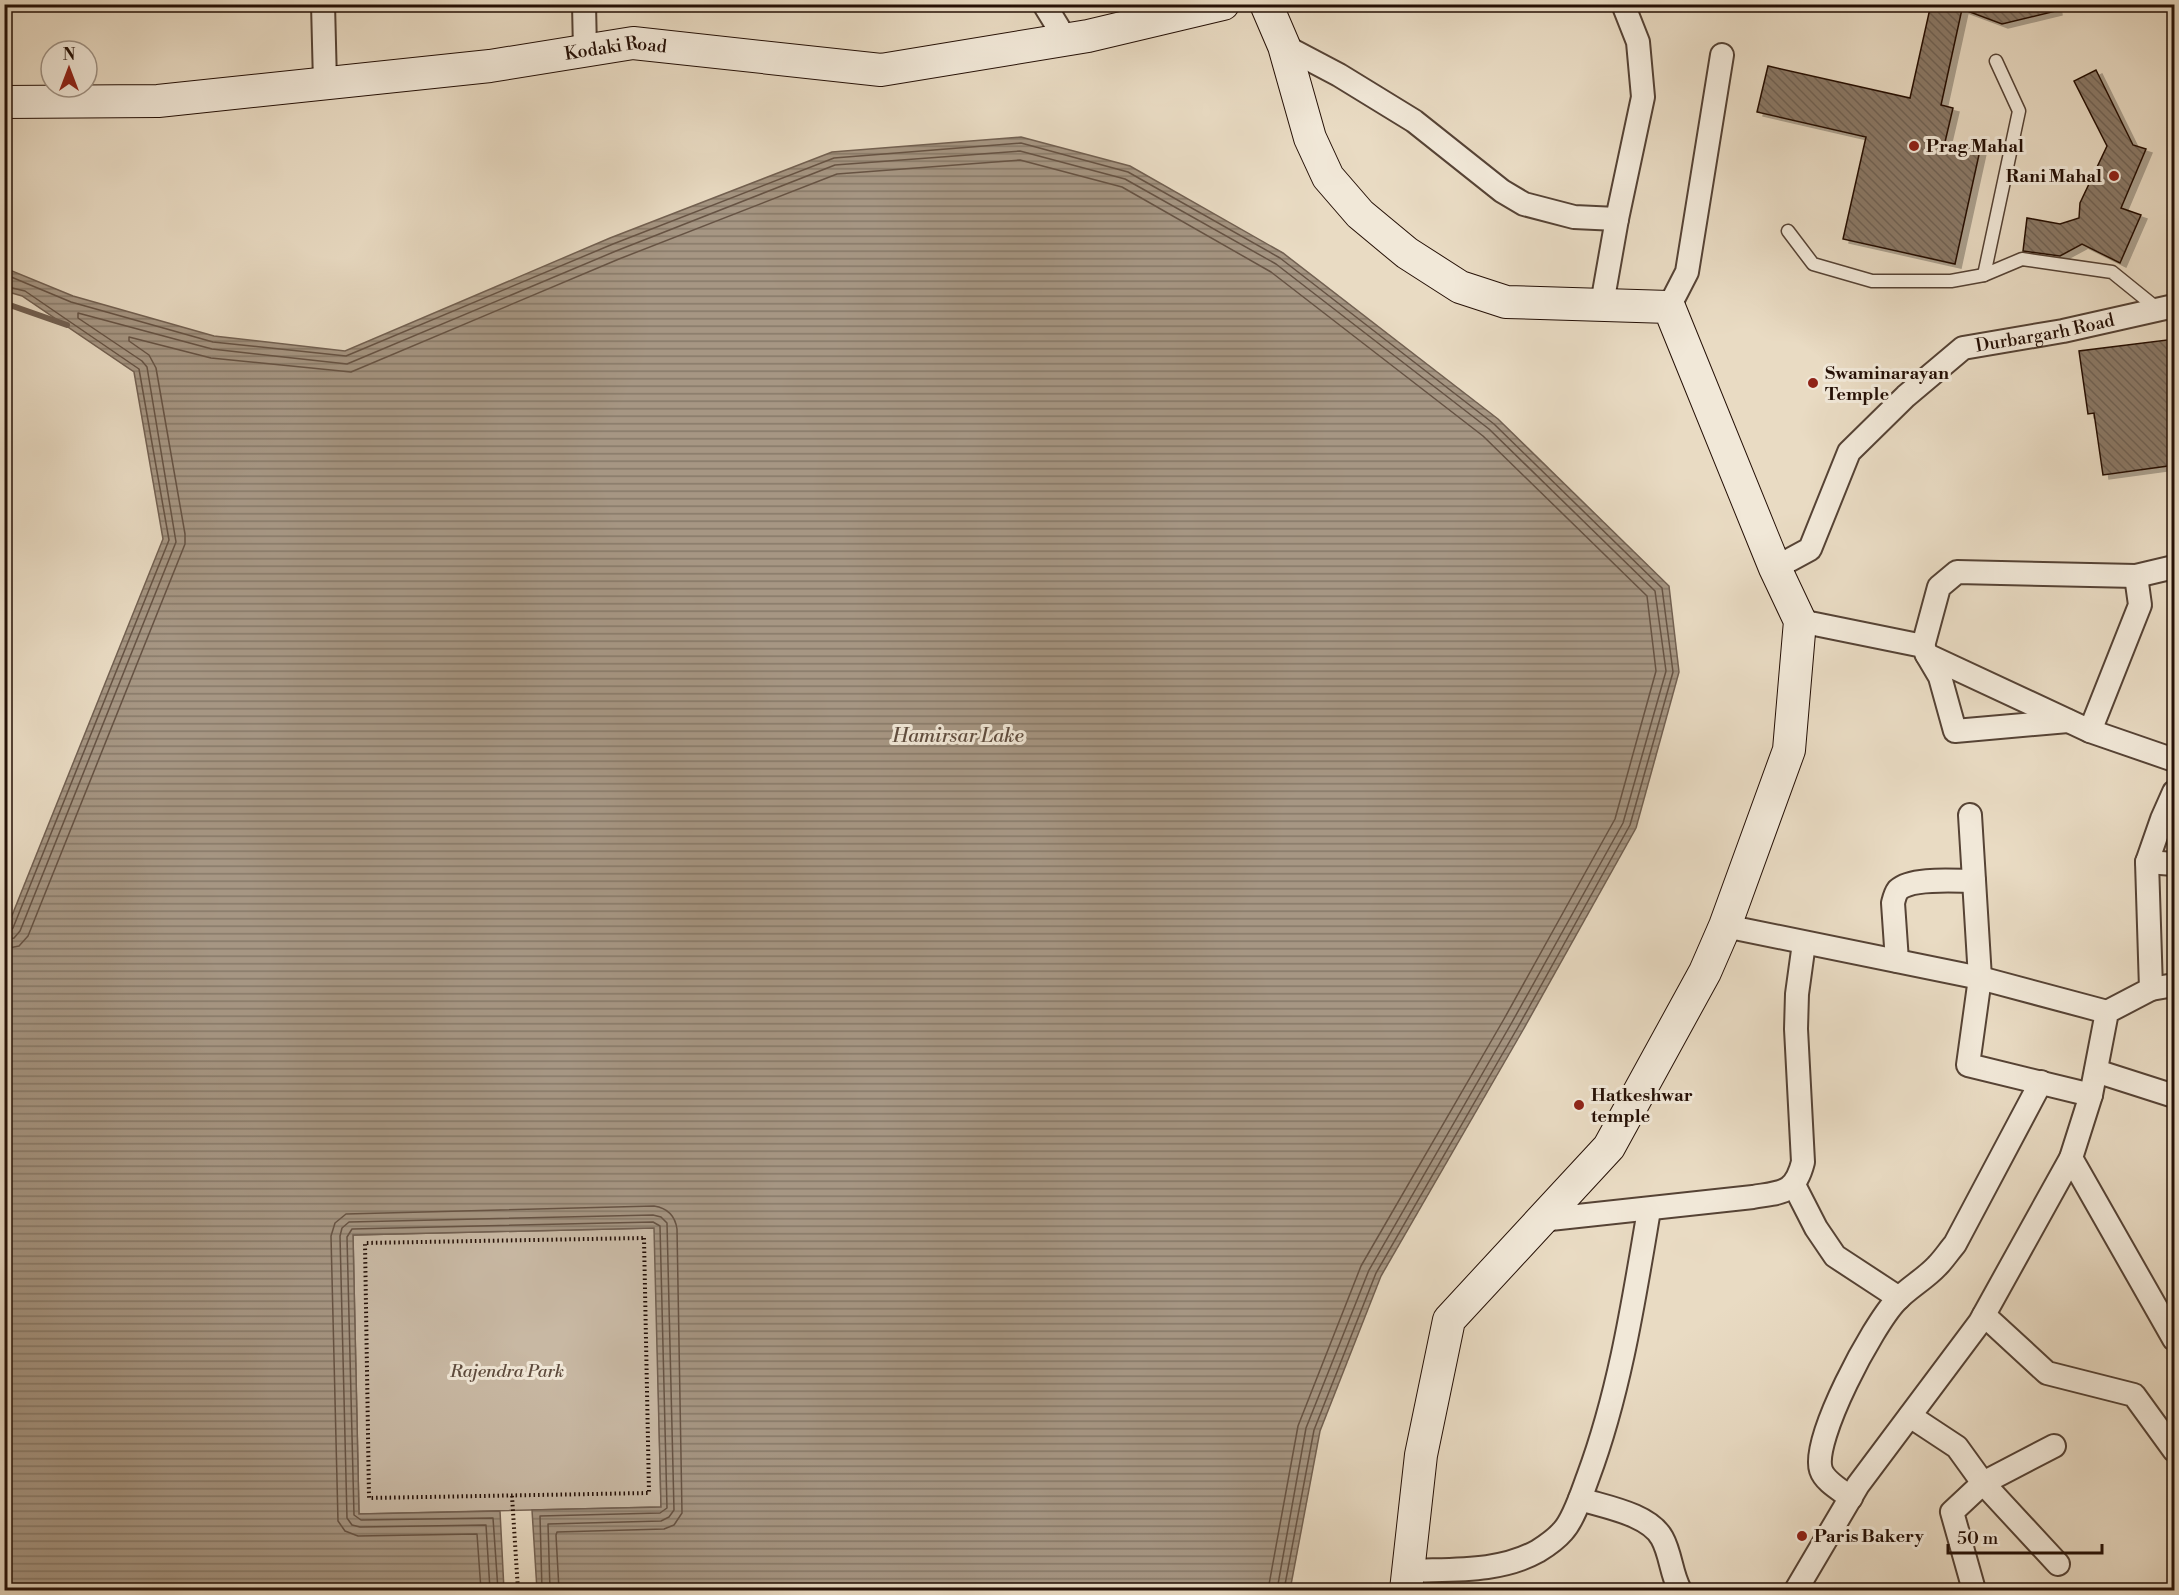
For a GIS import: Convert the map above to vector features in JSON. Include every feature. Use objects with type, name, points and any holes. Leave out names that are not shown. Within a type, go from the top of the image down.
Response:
[{"type":"street","points":[[322,4],[325,84]]},
{"type":"street","points":[[584,4],[585,51]]},
{"type":"street","points":[[1044,4],[1066,39]]},
{"type":"street","points":[[1266,4],[1284,46],[1310,138],[1328,177],[1360,214],[1407,253],[1460,287],[1506,302],[1669,307]]},
{"type":"street","points":[[1602,304],[1617,219],[1643,97],[1638,42],[1623,4]]},
{"type":"street","name":"Kodaki Road","points":[[4,102],[158,101],[490,66],[633,43],[881,69],[1066,39],[1204,7]]},
{"type":"street","points":[[1284,46],[1339,75],[1414,121],[1502,191],[1524,204],[1575,216],[1617,219]]},
{"type":"street","points":[[1650,1210],[1607,1422],[1580,1499],[1564,1531],[1538,1551],[1509,1563],[1407,1581],[1421,1455],[1449,1320],[1610,1147],[1705,972],[1725,926],[1789,750],[1800,621],[1775,568],[1669,307],[1687,272],[1722,55]]},
{"type":"street","points":[[4,111],[158,101]]},
{"type":"street","name":"Durbargarh Road","points":[[1775,568],[1810,549],[1849,452],[1906,396],[1963,348],[2063,331],[2167,308]]},
{"type":"street","points":[[2069,721],[1956,731],[1940,677],[1925,650],[1939,587],[1957,572],[2136,576],[2175,567]]},
{"type":"street","points":[[2090,731],[2140,605],[2136,576]]},
{"type":"street","points":[[1800,621],[1925,650],[2090,731],[2175,760]]},
{"type":"street","points":[[2151,989],[2147,862],[2162,819],[2175,792]]},
{"type":"street","points":[[1970,815],[1980,978],[1968,1065],[2091,1095]]},
{"type":"street","points":[[2147,862],[2175,864]]},
{"type":"street","points":[[1897,961],[1893,903],[1898,890],[1907,885],[1922,882],[1974,881]]},
{"type":"street","points":[[1725,926],[1980,978],[2107,1012],[2151,989],[2175,985]]},
{"type":"street","points":[[1541,1220],[1650,1210],[1753,1197],[1782,1192],[1794,1185],[1803,1162],[1796,1029],[1797,994],[1804,943]]},
{"type":"street","points":[[1796,1590],[1851,1498],[1984,1316],[2071,1158],[2091,1095],[2107,1012]]},
{"type":"street","points":[[2096,1071],[2175,1096]]},
{"type":"street","points":[[1851,1498],[1826,1479],[1822,1473],[1820,1454],[1851,1369],[1869,1339],[1899,1298],[1937,1266],[1954,1244],[2041,1083]]},
{"type":"street","points":[[2071,1158],[2175,1340]]},
{"type":"street","points":[[1794,1185],[1816,1228],[1835,1256],[1899,1298]]},
{"type":"street","points":[[1984,1316],[2047,1373],[2134,1395],[2175,1450]]},
{"type":"street","points":[[1910,1416],[1957,1447],[1983,1483],[2058,1564]]},
{"type":"street","points":[[1974,1590],[1952,1512],[1983,1483],[2054,1446]]},
{"type":"street","points":[[1580,1499],[1642,1519],[1654,1527],[1662,1538],[1680,1590]]},
{"type":"lane","points":[[1984,275],[2019,111],[1995,61]]},
{"type":"lane","points":[[1788,231],[1813,264],[1872,281],[1951,281],[1984,275],[2022,259],[2112,272],[2167,308]]},
{"type":"path","points":[[644,1238],[649,1493],[512,1496],[369,1498],[365,1243],[644,1238]]},
{"type":"path","points":[[512,1496],[518,1590]]},
{"type":"green space","name":"Rajendra Park","points":[[655,1228],[661,1507],[359,1514],[353,1235]]},
{"type":"water","name":"Hamirsar Lake","points":[[1021,137],[1130,166],[1283,253],[1498,419],[1669,586],[1679,672],[1636,828],[1381,1276],[1320,1431],[1290,1590],[537,1590],[532,1510],[661,1507],[654,1228],[353,1235],[359,1514],[500,1511],[504,1590],[5,1590],[5,933],[163,539],[134,372],[22,296],[5,291],[5,268],[73,296],[214,336],[345,351],[610,238],[832,152]]},
{"type":"building","name":"Prag Mahal","points":[[1931,4],[2055,4],[2056,11],[2002,24],[1962,9],[1941,105],[1953,108],[1945,142],[1980,150],[1955,264],[1843,239],[1866,137],[1757,112],[1768,66],[1910,98]]},
{"type":"building","name":"Rani Mahal","points":[[2096,70],[2133,145],[2146,149],[2121,208],[2141,215],[2120,263],[2082,244],[2060,256],[2023,251],[2027,218],[2060,224],[2079,218],[2080,203],[2107,146],[2074,81]]},
{"type":"building","points":[[2175,339],[2175,465],[2103,475],[2094,413],[2088,414],[2079,351]]},
{"type":"waterway","points":[[4,303],[67,325]]},
{"type":"place","name":"Prag Mahal","points":[[1914,146]]},
{"type":"place","name":"Rani Mahal","points":[[2114,176]]},
{"type":"place","name":"Swaminarayan Temple","points":[[1813,383]]},
{"type":"place","name":"Hatkeshwar temple","points":[[1579,1105]]},
{"type":"place","name":"Paris Bakery","points":[[1802,1536]]}]
